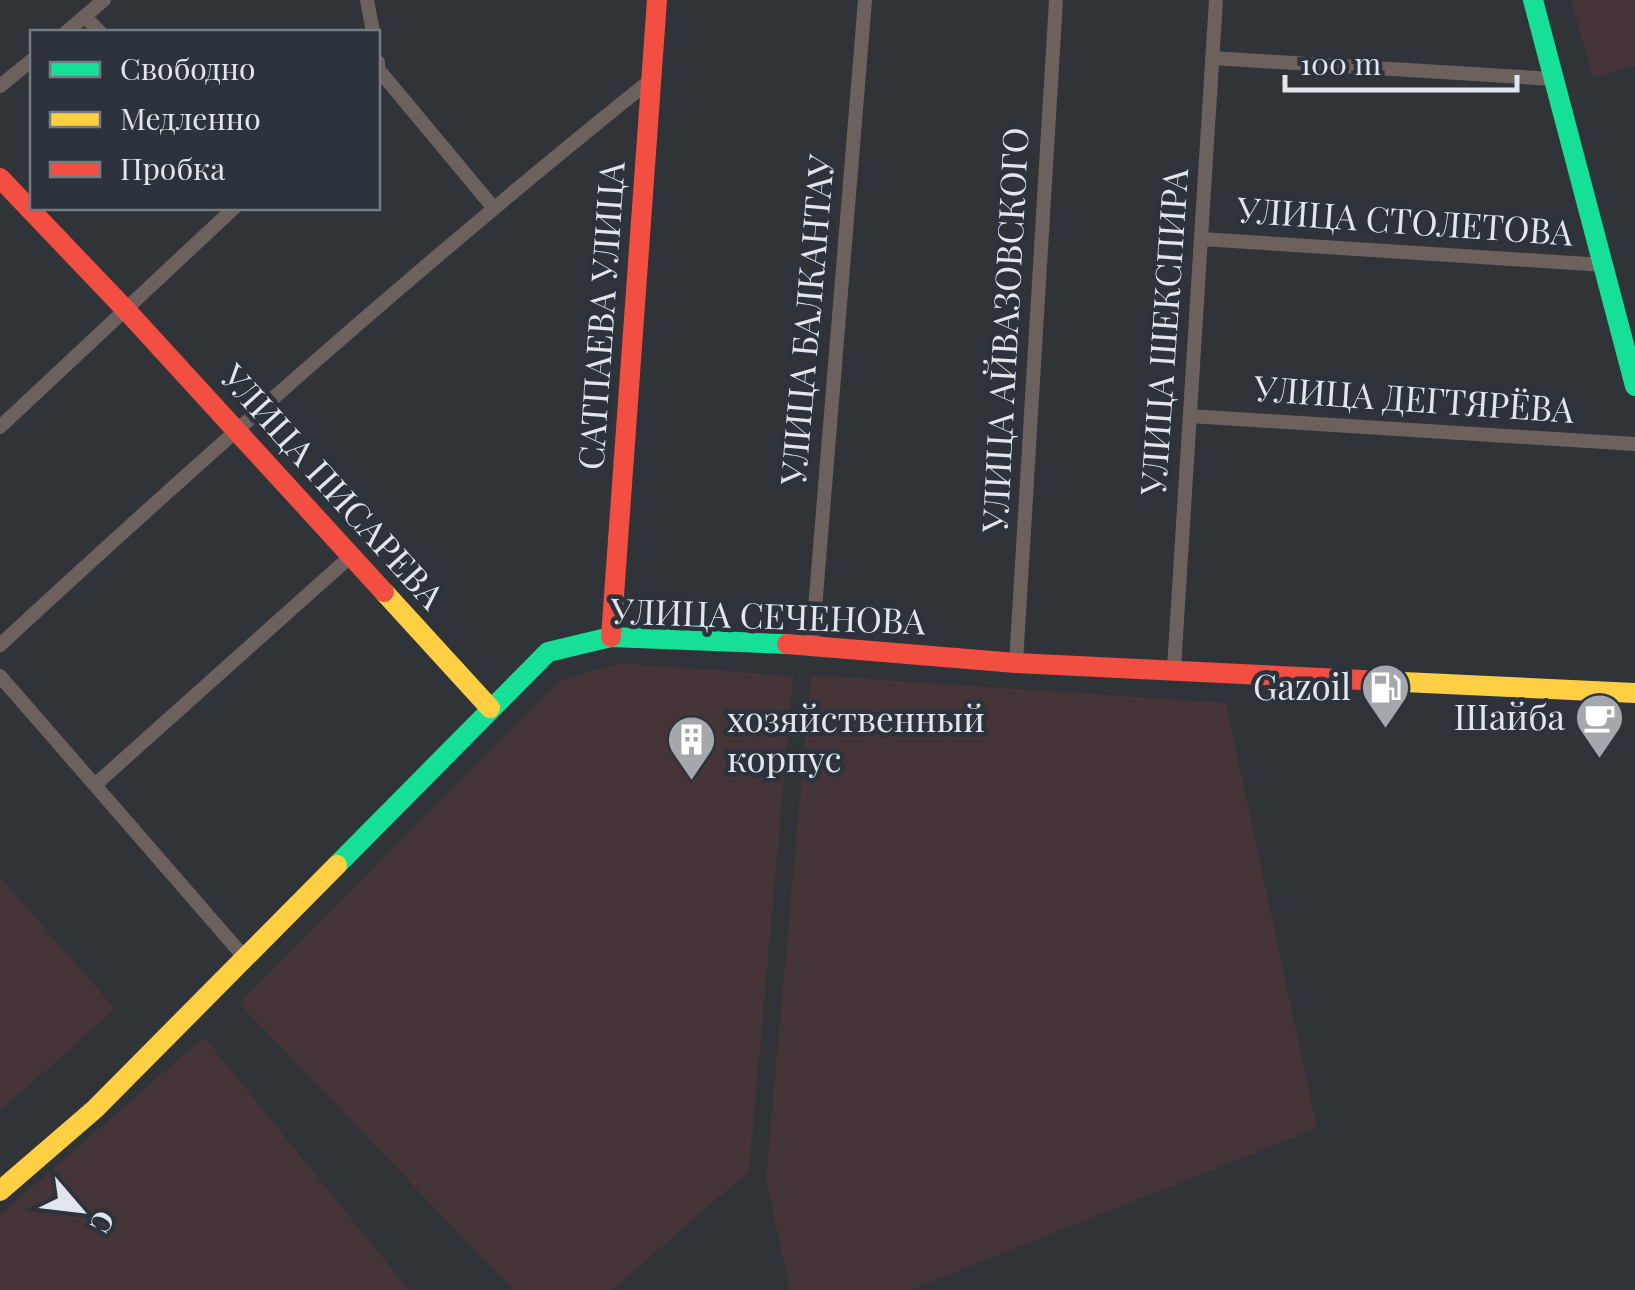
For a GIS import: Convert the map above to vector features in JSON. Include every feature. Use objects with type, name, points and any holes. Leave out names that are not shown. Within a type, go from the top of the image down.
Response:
[{"type":"street","points":[[69,30],[104,0]]},
{"type":"street","points":[[368,0],[373,30]]},
{"type":"street","name":"САТПАЕВА УЛИЦА","points":[[611,637],[657,0]]},
{"type":"street","name":"УЛИЦА БАЛКАНТАУ","points":[[812,645],[865,0]]},
{"type":"street","name":"УЛИЦА АЙВАЗОВСКОГО","points":[[1016,663],[1056,0]]},
{"type":"street","name":"УЛИЦА ШЕКСПИРА","points":[[1174,668],[1216,0]]},
{"type":"street","points":[[1533,0],[1635,386]]},
{"type":"street","points":[[85,17],[98,30]]},
{"type":"street","points":[[1212,58],[1554,80]]},
{"type":"street","points":[[0,86],[30,62]]},
{"type":"street","points":[[380,69],[492,206]]},
{"type":"street","points":[[0,644],[235,429],[492,206],[652,79]]},
{"type":"street","name":"УЛИЦА ПИСАРЕВА","points":[[0,178],[30,209]]},
{"type":"street","name":"УЛИЦА ПИСАРЕВА","points":[[31,210],[490,708]]},
{"type":"street","points":[[1,425],[232,210]]},
{"type":"street","name":"УЛИЦА СТОЛЕТОВА","points":[[1201,239],[1604,265]]},
{"type":"street","name":"УЛИЦА ДЕГТЯРЁВА","points":[[1190,416],[1635,444]]},
{"type":"street","points":[[96,784],[351,556]]},
{"type":"street","name":"УЛИЦА СЕЧЕНОВА","points":[[0,1191],[95,1109],[548,652],[611,637],[812,645],[1016,663],[1174,668],[1308,679],[1635,693]]},
{"type":"street","points":[[0,676],[245,958]]},
{"type":"shaded area","points":[[1571,0],[1635,0],[1635,66],[1593,78]]},
{"type":"shaded area","points":[[620,663],[793,676],[749,1171],[612,1290],[513,1290],[239,1003],[561,680]]},
{"type":"shaded area","points":[[811,675],[1226,703],[1317,1128],[910,1290],[790,1290],[766,1179]]},
{"type":"shaded area","points":[[0,877],[115,1009],[0,1111]]},
{"type":"shaded area","points":[[204,1037],[409,1290],[0,1290],[0,1215]]},
{"type":"traffic: fast","points":[[1533,0],[1635,386]]},
{"type":"traffic: fast","points":[[337,865],[548,652],[611,637],[787,644]]},
{"type":"traffic: slow","points":[[384,592],[490,708]]},
{"type":"traffic: slow","points":[[1382,681],[1635,693]]},
{"type":"traffic: slow","points":[[0,1191],[95,1109],[337,865]]},
{"type":"traffic: jam","points":[[611,637],[657,0]]},
{"type":"traffic: jam","points":[[0,178],[30,209]]},
{"type":"traffic: jam","points":[[31,210],[384,592]]},
{"type":"traffic: jam","points":[[787,644],[1016,663],[1382,681]]},
{"type":"place","name":"Gazoil","points":[[1386,730]]},
{"type":"place","name":"Шайба","points":[[1600,760]]},
{"type":"place","name":"хозяйственный корпус","points":[[692,782]]}]
